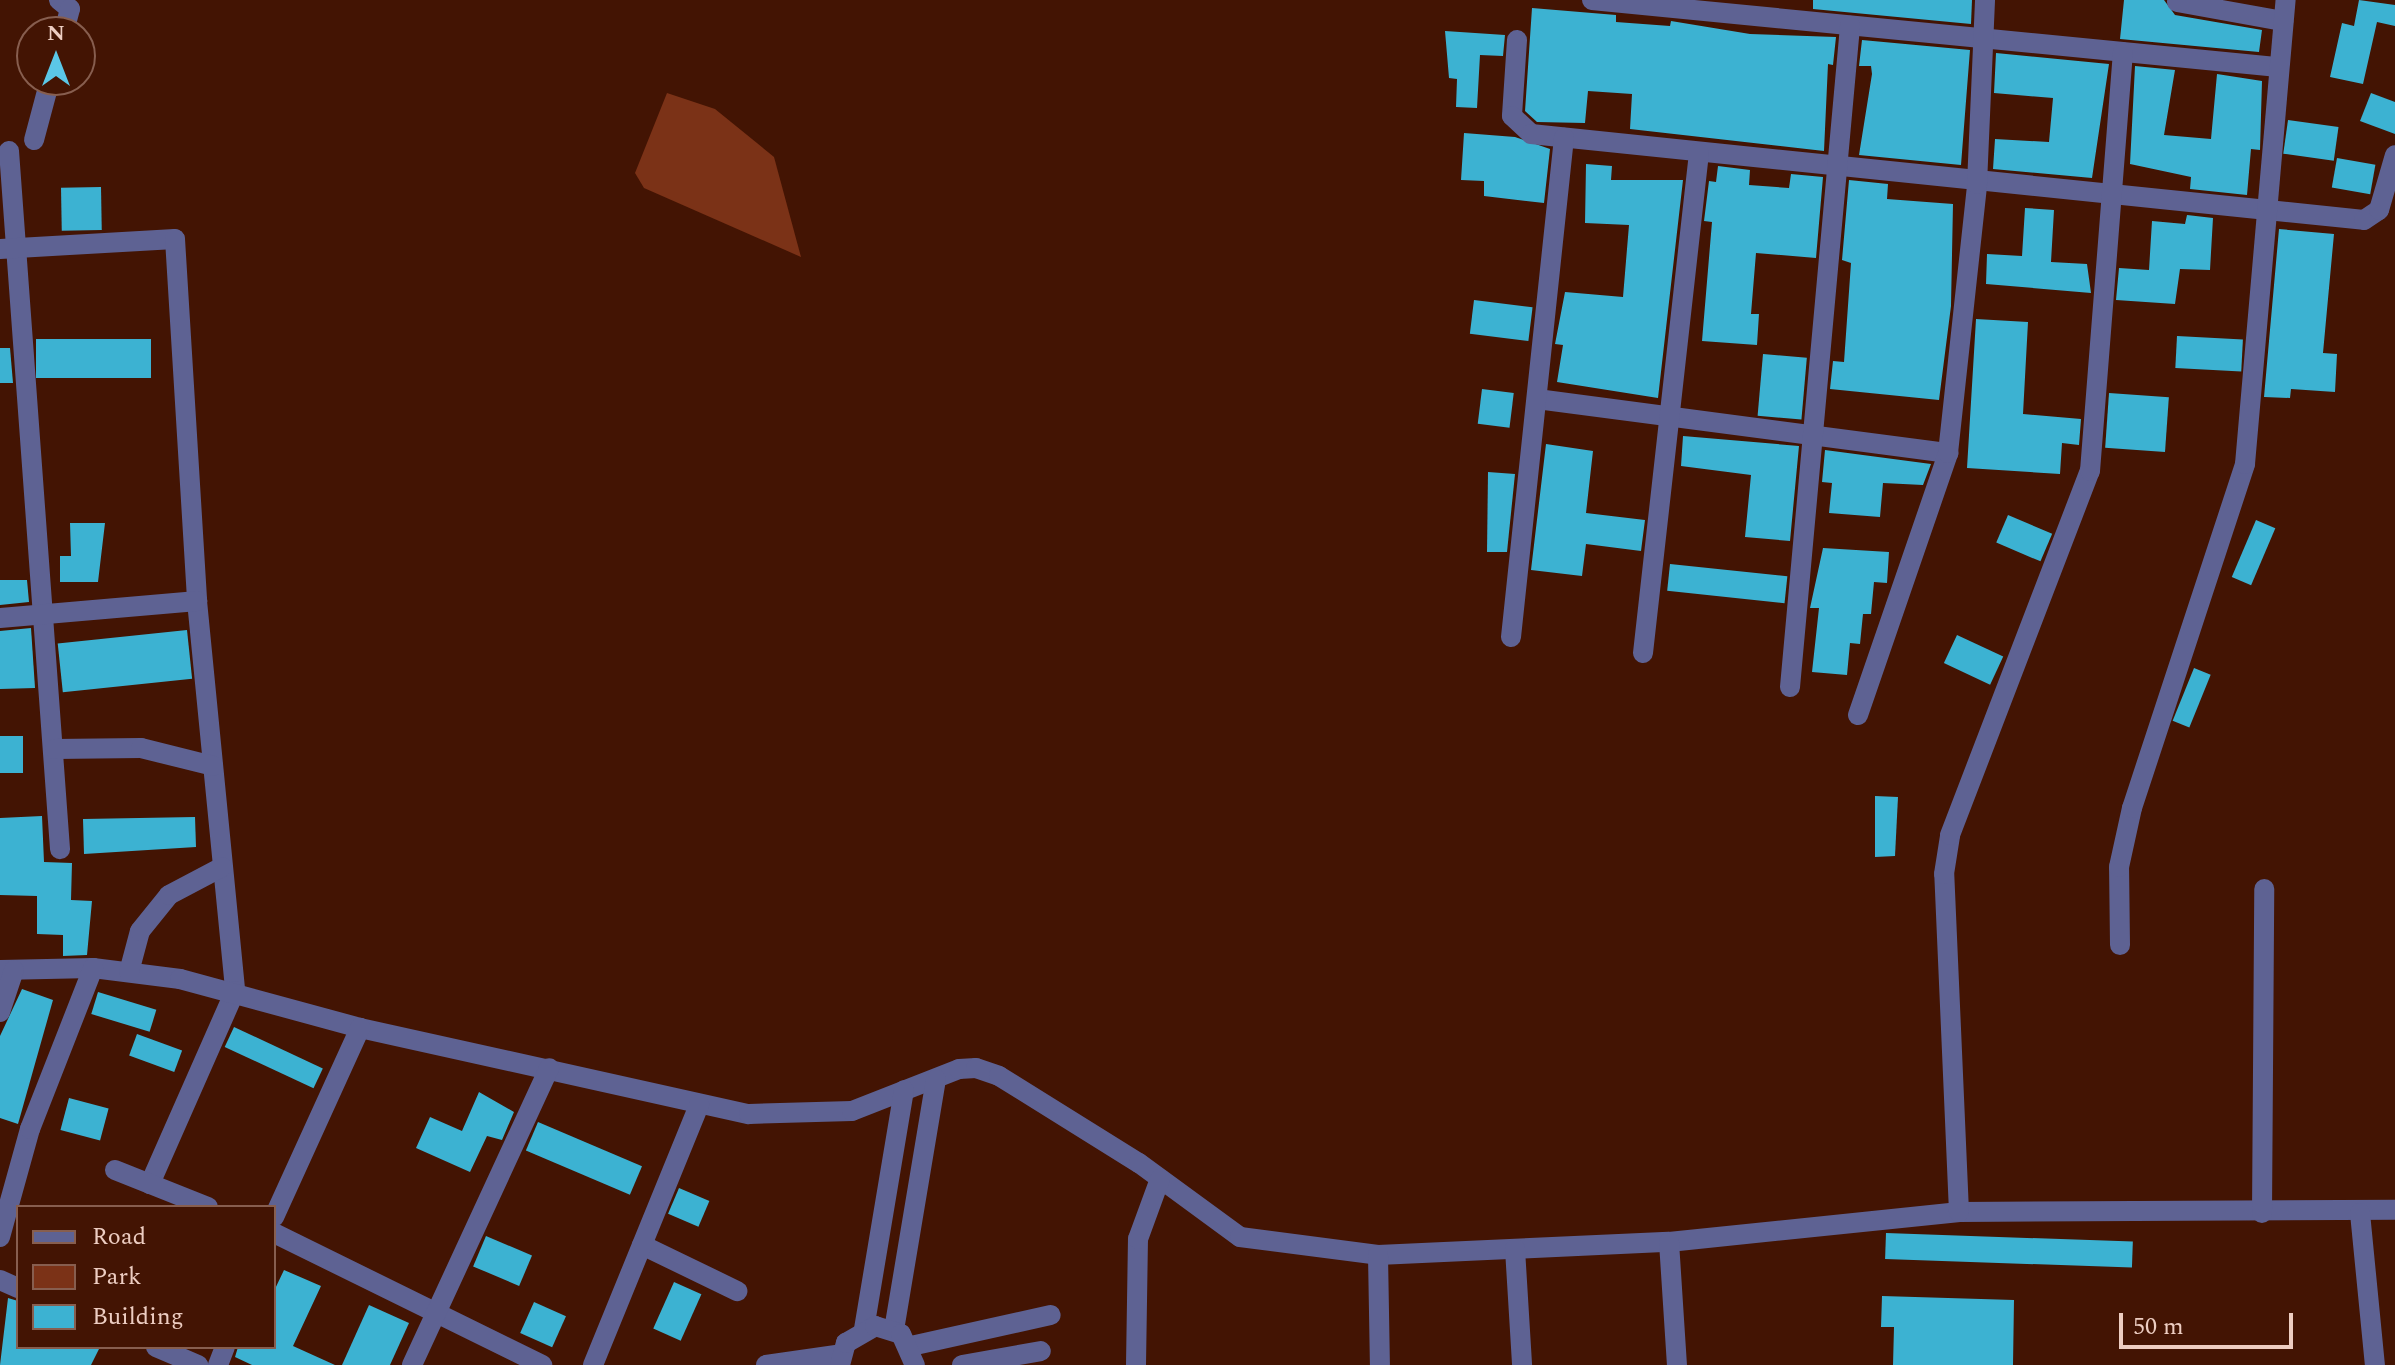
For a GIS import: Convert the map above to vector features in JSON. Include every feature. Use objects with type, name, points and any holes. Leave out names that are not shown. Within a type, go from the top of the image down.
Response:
[{"type":"street","points":[[59,0],[70,9],[68,16]]},
{"type":"street","points":[[1592,0],[1791,10],[1850,26],[1984,35],[2276,67]]},
{"type":"street","points":[[1858,715],[1948,453],[1977,184],[1985,0]]},
{"type":"street","points":[[2120,945],[2119,867],[2132,808],[2245,464],[2276,67],[2286,0]]},
{"type":"street","points":[[2177,2],[2283,21]]},
{"type":"street","points":[[1790,687],[1850,26]]},
{"type":"street","points":[[1517,40],[1516,125],[1531,134],[1977,184],[2265,212],[2372,217],[2395,155]]},
{"type":"street","points":[[1959,1212],[1944,874],[1950,835],[2090,471],[2123,52]]},
{"type":"street","points":[[34,140],[46,96]]},
{"type":"street","points":[[1511,637],[1564,138]]},
{"type":"street","points":[[9,151],[8,248],[46,615],[60,849]]},
{"type":"street","points":[[1643,653],[1699,153]]},
{"type":"street","points":[[8,248],[175,239],[197,601],[235,991],[150,1184]]},
{"type":"street","points":[[1537,399],[1948,453]]},
{"type":"street","points":[[0,618],[197,601]]},
{"type":"street","points":[[55,749],[141,748],[213,766]]},
{"type":"street","points":[[129,972],[140,931],[169,895],[222,867]]},
{"type":"street","points":[[2262,1213],[2264,889]]},
{"type":"street","points":[[0,1237],[9,1164],[93,968]]},
{"type":"street","points":[[0,1012],[7,970],[93,968],[129,972],[235,991],[360,1028],[549,1068],[699,1105],[815,1115],[852,1111],[959,1069],[999,1076],[1160,1179],[1240,1237],[1378,1255],[1669,1242],[1959,1212],[2360,1213],[2395,1210]]},
{"type":"street","points":[[276,1213],[360,1028]]},
{"type":"street","points":[[412,1365],[549,1068]]},
{"type":"street","points":[[936,1079],[894,1330],[913,1356],[1051,1315]]},
{"type":"street","points":[[766,1365],[841,1359],[864,1329],[904,1090]]},
{"type":"street","points":[[593,1365],[699,1105]]},
{"type":"street","points":[[115,1170],[203,1205]]},
{"type":"street","points":[[1136,1365],[1138,1239],[1160,1179]]},
{"type":"street","points":[[2360,1213],[2375,1365]]},
{"type":"street","points":[[276,1234],[542,1365]]},
{"type":"street","points":[[1669,1242],[1677,1365]]},
{"type":"street","points":[[642,1245],[737,1291]]},
{"type":"street","points":[[1515,1249],[1522,1365]]},
{"type":"street","points":[[1378,1255],[1380,1365]]},
{"type":"street","points":[[864,1329],[894,1330]]},
{"type":"street","points":[[161,1349],[198,1365]]},
{"type":"street","points":[[962,1365],[1041,1351]]},
{"type":"green space","points":[[667,93],[715,109],[774,157],[801,257],[644,188],[635,173]]},
{"type":"building","points":[[1813,0],[1972,0],[1971,24],[1813,9]]},
{"type":"building","points":[[2124,0],[2164,0],[2175,15],[2262,30],[2259,52],[2120,39]]},
{"type":"building","points":[[2359,0],[2395,5],[2395,26],[2377,22],[2363,84],[2330,77],[2342,23],[2354,26]]},
{"type":"building","points":[[1532,8],[1616,15],[1616,22],[1670,26],[1671,21],[1750,34],[1836,37],[1833,65],[1828,64],[1824,151],[1630,129],[1632,94],[1588,91],[1585,123],[1537,122],[1525,111]]},
{"type":"building","points":[[1445,31],[1505,35],[1503,56],[1480,55],[1477,108],[1456,107],[1457,79],[1449,78]]},
{"type":"building","points":[[1862,40],[1970,50],[1961,165],[1859,155],[1872,74],[1871,66],[1859,66]]},
{"type":"building","points":[[1996,53],[2109,64],[2092,178],[1993,169],[1995,139],[2049,142],[2053,98],[1994,93]]},
{"type":"building","points":[[2135,66],[2175,70],[2164,135],[2211,139],[2217,74],[2262,81],[2260,150],[2251,149],[2247,195],[2190,189],[2191,177],[2130,164]]},
{"type":"building","points":[[2371,93],[2395,102],[2395,134],[2360,121]]},
{"type":"building","points":[[2288,120],[2339,127],[2334,161],[2283,154]]},
{"type":"building","points":[[1464,133],[1515,137],[1550,149],[1544,203],[1484,196],[1484,181],[1461,180]]},
{"type":"building","points":[[2337,158],[2375,165],[2370,194],[2332,188]]},
{"type":"building","points":[[1586,164],[1612,166],[1611,180],[1683,180],[1658,398],[1557,382],[1563,345],[1555,344],[1565,292],[1623,297],[1629,225],[1585,223]]},
{"type":"building","points":[[1718,166],[1750,170],[1749,185],[1789,188],[1791,174],[1823,177],[1816,258],[1756,253],[1751,314],[1759,314],[1757,345],[1702,341],[1712,222],[1704,221],[1709,181],[1716,182]]},
{"type":"building","points":[[1849,180],[1888,184],[1887,199],[1953,204],[1951,306],[1939,400],[1830,389],[1833,361],[1844,362],[1851,263],[1842,260]]},
{"type":"building","points":[[101,187],[102,230],[62,231],[61,188]]},
{"type":"building","points":[[2025,208],[2054,210],[2051,262],[2087,264],[2091,293],[1986,284],[1987,254],[2022,256]]},
{"type":"building","points":[[2187,215],[2213,218],[2210,270],[2180,269],[2175,304],[2116,300],[2119,268],[2149,270],[2152,221],[2185,224]]},
{"type":"building","points":[[2279,229],[2334,234],[2323,353],[2337,354],[2335,392],[2291,389],[2290,398],[2264,397]]},
{"type":"building","points":[[1474,300],[1533,307],[1528,341],[1470,334]]},
{"type":"building","points":[[1976,319],[2028,322],[2023,414],[2081,419],[2079,445],[2062,443],[2060,474],[1967,468]]},
{"type":"building","points":[[2177,336],[2243,339],[2241,371],[2175,368]]},
{"type":"building","points":[[36,339],[151,339],[151,378],[36,378]]},
{"type":"building","points":[[0,348],[10,348],[13,383],[0,383]]},
{"type":"building","points":[[1763,354],[1807,358],[1801,420],[1758,416]]},
{"type":"building","points":[[1482,389],[1514,393],[1509,428],[1478,424]]},
{"type":"building","points":[[2109,393],[2169,397],[2165,452],[2105,448]]},
{"type":"building","points":[[1683,436],[1799,446],[1790,541],[1745,537],[1751,475],[1681,466]]},
{"type":"building","points":[[1546,444],[1593,451],[1586,513],[1645,520],[1641,551],[1586,544],[1582,576],[1531,570]]},
{"type":"building","points":[[1825,450],[1931,464],[1923,485],[1883,483],[1880,517],[1829,513],[1832,483],[1822,482]]},
{"type":"building","points":[[1488,472],[1515,474],[1507,552],[1487,552]]},
{"type":"building","points":[[2008,515],[2052,534],[2040,561],[1996,543]]},
{"type":"building","points":[[2256,520],[2275,528],[2251,585],[2232,577]]},
{"type":"building","points":[[70,523],[105,523],[98,582],[60,582],[60,556],[71,556]]},
{"type":"building","points":[[1823,548],[1889,552],[1887,583],[1874,582],[1871,614],[1863,614],[1860,644],[1850,643],[1847,675],[1812,672],[1819,608],[1810,608]]},
{"type":"building","points":[[1670,564],[1787,576],[1785,603],[1667,591]]},
{"type":"building","points":[[0,580],[27,580],[29,602],[0,605]]},
{"type":"building","points":[[31,628],[35,688],[0,689],[0,631]]},
{"type":"building","points":[[187,630],[192,679],[63,692],[58,644]]},
{"type":"building","points":[[1957,635],[2003,657],[1990,685],[1944,663]]},
{"type":"building","points":[[2194,668],[2211,675],[2189,728],[2173,721]]},
{"type":"building","points":[[0,736],[23,736],[23,773],[0,773]]},
{"type":"building","points":[[1875,796],[1898,797],[1895,856],[1875,857]]},
{"type":"building","points":[[42,816],[44,862],[72,863],[71,900],[92,901],[87,955],[63,956],[63,935],[37,934],[37,896],[0,895],[0,818]]},
{"type":"building","points":[[195,817],[196,847],[84,854],[83,819]]},
{"type":"building","points":[[22,989],[53,1000],[18,1124],[0,1118],[0,1036]]},
{"type":"building","points":[[98,992],[156,1010],[150,1032],[91,1014]]},
{"type":"building","points":[[234,1027],[323,1068],[314,1088],[225,1047]]},
{"type":"building","points":[[137,1034],[182,1050],[174,1072],[129,1056]]},
{"type":"building","points":[[479,1092],[514,1112],[502,1140],[487,1136],[470,1172],[416,1148],[430,1117],[462,1131]]},
{"type":"building","points":[[69,1098],[109,1109],[100,1140],[60,1130]]},
{"type":"building","points":[[538,1122],[642,1166],[630,1195],[526,1151]]},
{"type":"building","points":[[679,1188],[709,1201],[698,1227],[668,1214]]},
{"type":"building","points":[[1886,1233],[2133,1242],[2132,1268],[1885,1259]]},
{"type":"building","points":[[486,1236],[532,1256],[519,1286],[473,1266]]},
{"type":"building","points":[[284,1270],[321,1286],[293,1346],[335,1365],[252,1365],[235,1357],[237,1349],[276,1349],[276,1287]]},
{"type":"building","points":[[674,1282],[701,1294],[681,1341],[653,1329]]},
{"type":"building","points":[[1882,1296],[2014,1300],[2013,1365],[1893,1365],[1894,1327],[1881,1327]]},
{"type":"building","points":[[8,1298],[16,1300],[16,1349],[99,1349],[91,1365],[0,1365]]},
{"type":"building","points":[[534,1302],[566,1316],[552,1347],[520,1333]]},
{"type":"building","points":[[369,1305],[409,1323],[390,1365],[342,1365]]}]
